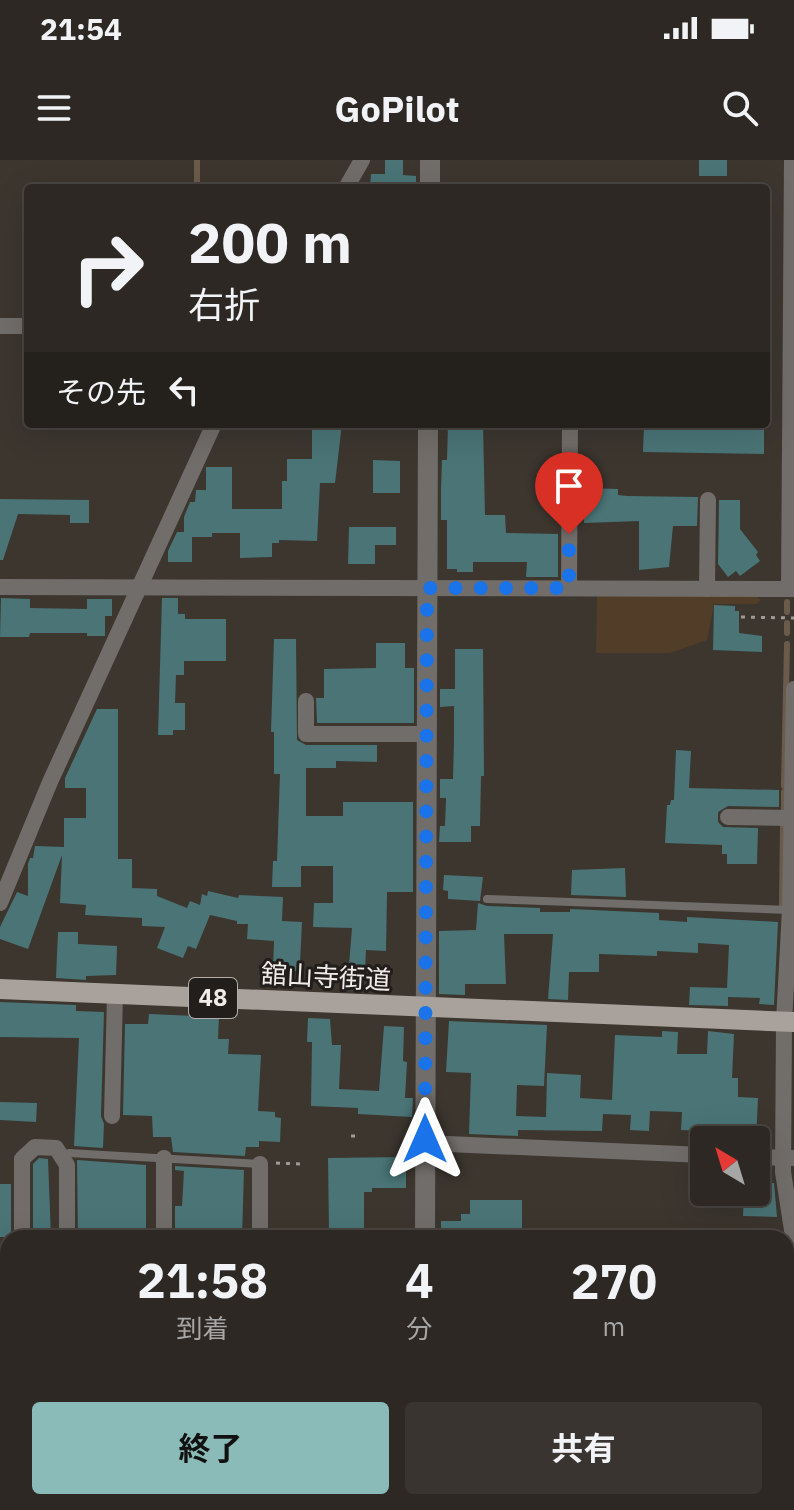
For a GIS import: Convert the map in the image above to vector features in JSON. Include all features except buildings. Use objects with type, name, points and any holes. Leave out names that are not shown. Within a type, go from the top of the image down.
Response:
[{"type":"main road","name":"舘山寺街道","points":[[0,989],[789,1022]]},
{"type":"street","points":[[348,184],[362,160]]},
{"type":"street","points":[[430,160],[430,184]]},
{"type":"street","points":[[0,587],[792,589],[792,160]]},
{"type":"street","points":[[0,326],[24,326]]},
{"type":"street","points":[[0,903],[50,782],[212,428]]},
{"type":"street","points":[[425,1230],[428,428]]},
{"type":"street","points":[[569,588],[570,428]]},
{"type":"street","points":[[707,589],[708,500]]},
{"type":"street","points":[[792,1230],[783,1172],[788,1158],[794,689]]},
{"type":"street","points":[[306,701],[306,734],[426,734]]},
{"type":"street","points":[[728,817],[792,818]]},
{"type":"street","points":[[112,1116],[115,994]]},
{"type":"street","points":[[425,1143],[690,1154]]},
{"type":"street","points":[[22,1230],[22,1159],[35,1147],[56,1148],[67,1165],[67,1230]]},
{"type":"street","points":[[164,1158],[164,1230]]},
{"type":"street","points":[[260,1164],[260,1230]]},
{"type":"street","points":[[794,1495],[794,1510]]},
{"type":"lane","points":[[487,899],[791,909]]},
{"type":"lane","points":[[62,1158],[69,1153],[260,1164]]},
{"type":"path","points":[[741,617],[794,618]]},
{"type":"path","points":[[260,1164],[302,1164]]},
{"type":"shaded area","points":[[597,595],[756,596],[761,600],[756,604],[714,604],[707,640],[670,653],[596,653]]},
{"type":"waterway","points":[[197,160],[197,184]]},
{"type":"waterway","points":[[787,602],[787,612]]},
{"type":"waterway","points":[[787,623],[787,633]]},
{"type":"waterway","points":[[784,786],[787,644]]},
{"type":"waterway","points":[[784,792],[784,811]]},
{"type":"waterway","points":[[782,905],[783,825]]},
{"type":"route","points":[[425,1139],[427,588],[569,588],[569,534]]}]
